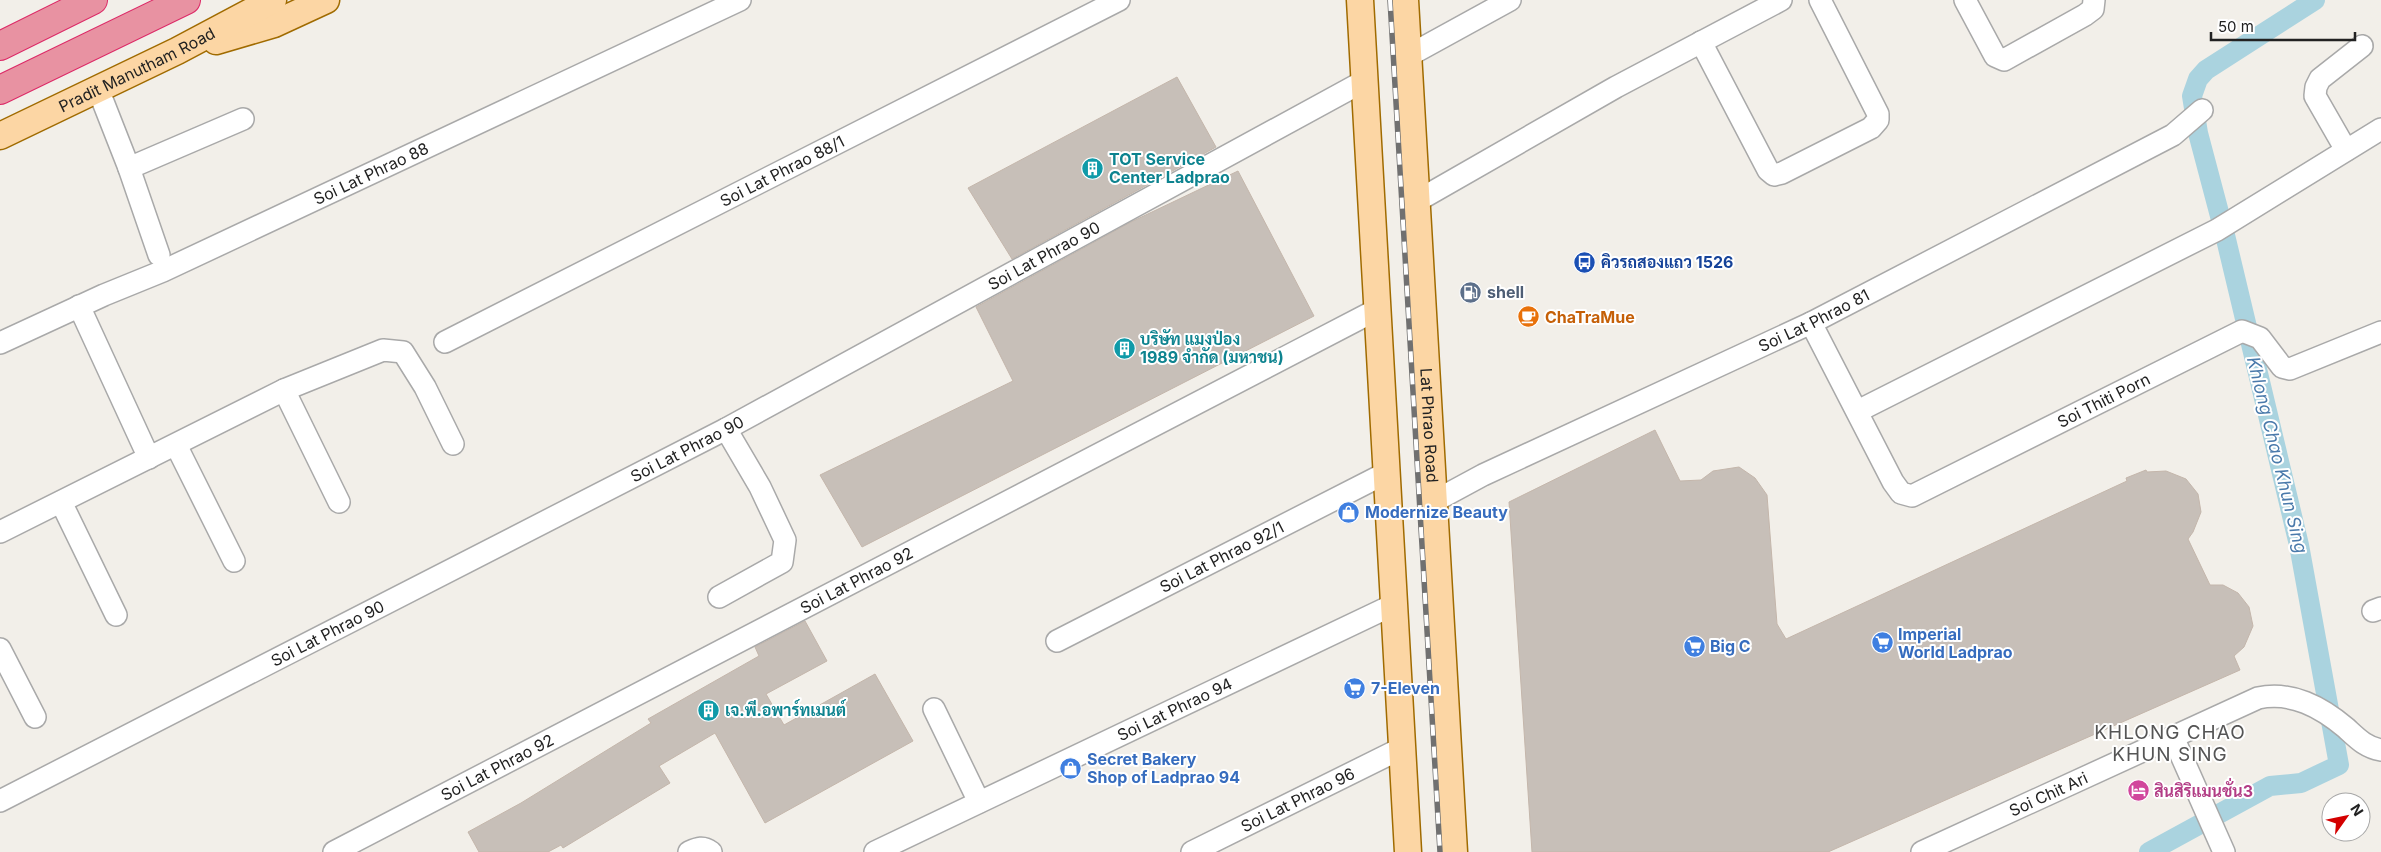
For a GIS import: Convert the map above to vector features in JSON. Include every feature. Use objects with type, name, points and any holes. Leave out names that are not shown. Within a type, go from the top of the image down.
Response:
[{"type":"highway","points":[[0,46],[93,0]]},
{"type":"highway","points":[[0,90],[186,0]]},
{"type":"main road","name":"Pradit Manutham Road","points":[[0,136],[177,51],[274,0]]},
{"type":"main road","points":[[177,51],[274,24],[326,0]]},
{"type":"main road","points":[[1360,0],[1408,852]]},
{"type":"main road","name":"Lat Phrao Road","points":[[1405,0],[1454,852]]},
{"type":"street","name":"Soi Lat Phrao 88","points":[[0,343],[79,306],[163,271],[740,0]]},
{"type":"street","name":"Soi Lat Phrao 88/1","points":[[445,342],[1118,0]]},
{"type":"street","points":[[1408,56],[1510,0]]},
{"type":"street","points":[[1417,201],[1616,86],[1781,0]]},
{"type":"street","points":[[1701,42],[1768,170],[1774,174],[1782,173],[1871,128],[1878,120],[1878,114],[1820,0]]},
{"type":"street","points":[[1965,0],[1994,56],[2004,60],[2085,15],[2093,9],[2094,2]]},
{"type":"street","points":[[2346,150],[2316,96],[2316,87],[2320,79],[2362,46]]},
{"type":"street","name":"Soi Lat Phrao 90","points":[[0,801],[726,430],[1366,80]]},
{"type":"street","points":[[98,89],[159,255]]},
{"type":"street","name":"Soi Lat Phrao 81","points":[[1434,502],[1483,475],[1811,323],[2071,190],[2173,135],[2195,116]]},
{"type":"street","points":[[128,168],[243,119]]},
{"type":"street","points":[[1858,411],[2224,226],[2381,129]]},
{"type":"street","points":[[79,306],[149,458]]},
{"type":"street","name":"Soi Lat Phrao 92","points":[[334,852],[1378,310]]},
{"type":"street","name":"Soi Thiti Porn","points":[[1811,323],[1893,482],[1901,493],[1912,496],[2251,335],[2282,367],[2290,369],[2381,332]]},
{"type":"street","points":[[0,532],[284,390],[384,350],[403,352],[425,387],[453,444]]},
{"type":"street","points":[[284,390],[339,502]]},
{"type":"street","points":[[719,597],[782,562],[785,540],[760,487],[726,430]]},
{"type":"street","points":[[176,445],[234,561]]},
{"type":"street","name":"Soi Lat Phrao 92/1","points":[[1057,641],[1386,473]]},
{"type":"street","points":[[61,502],[116,615]]},
{"type":"street","name":"Soi Lat Phrao 94","points":[[875,852],[1394,605]]},
{"type":"street","points":[[0,649],[35,717]]},
{"type":"street","name":"Soi Chit Ari","points":[[1922,852],[2258,698],[2273,695],[2297,698],[2325,713],[2364,745],[2381,750]]},
{"type":"street","points":[[934,709],[979,802]]},
{"type":"street","points":[[2173,737],[2224,852]]},
{"type":"street","name":"Soi Lat Phrao 96","points":[[1192,852],[1402,748]]},
{"type":"street","points":[[689,852],[698,848],[705,848],[711,852]]},
{"type":"building","name":"TOT Service Center Ladprao","points":[[1177,77],[1216,147],[1012,259],[968,188]]},
{"type":"building","name":"บริษัท แมงป่อง 1989 จำกัด (มหาชน)","points":[[1238,171],[1314,316],[862,547],[820,475],[1013,381],[976,307],[1131,222]]},
{"type":"building","name":"Imperial World Ladprao","points":[[1655,430],[1680,481],[1701,480],[1713,471],[1739,467],[1755,478],[1767,495],[1777,624],[1786,639],[2127,481],[2126,478],[2146,470],[2147,472],[2166,471],[2186,479],[2198,494],[2201,512],[2188,539],[2210,585],[2223,585],[2238,593],[2249,607],[2253,626],[2244,647],[2234,656],[2240,670],[1828,852],[1532,852],[1509,502]]},
{"type":"building","points":[[805,621],[827,661],[766,694],[784,725],[875,674],[913,741],[765,823],[715,733],[659,766],[670,783],[563,848],[561,845],[548,852],[479,852],[468,832],[521,803],[651,723],[648,719],[759,656],[755,647]]},
{"type":"waterway","name":"Khlong Chao Khun Sing","points":[[2149,852],[2270,786],[2301,783],[2339,765],[2299,545],[2225,235],[2198,133],[2192,96],[2198,79],[2206,70],[2315,0]]},
{"type":"railway","points":[[1390,0],[1440,852]]},
{"type":"place","name":"TOT Service Center Ladprao","points":[[1093,168]]},
{"type":"place","name":"คิวรถสองแถว 1526","points":[[1585,262]]},
{"type":"place","name":"shell","points":[[1471,292]]},
{"type":"place","name":"ChaTraMue","points":[[1529,317]]},
{"type":"place","name":"บริษัท แมงป่อง 1989 จำกัด (มหาชน)","points":[[1124,348]]},
{"type":"place","name":"Modernize Beauty","points":[[1349,512]]},
{"type":"place","name":"Imperial World Ladprao","points":[[1882,643]]},
{"type":"place","name":"Big C","points":[[1694,646]]},
{"type":"place","name":"7-Eleven","points":[[1355,688]]},
{"type":"place","name":"เจ.พี.อพาร์ทเมนต์","points":[[709,710]]},
{"type":"place","name":"Secret Bakery Shop of Ladprao 94","points":[[1071,768]]},
{"type":"place","name":"สินสิริแมนชั่น3","points":[[2138,791]]},
{"type":"district","name":"KHLONG CHAO KHUN SING","points":[[2170,743]]}]
